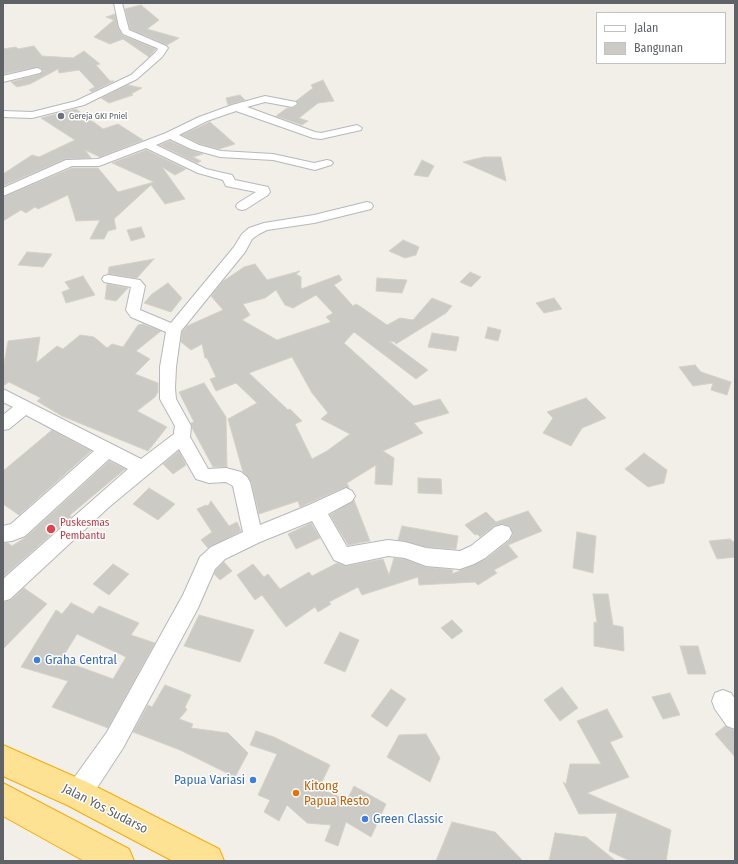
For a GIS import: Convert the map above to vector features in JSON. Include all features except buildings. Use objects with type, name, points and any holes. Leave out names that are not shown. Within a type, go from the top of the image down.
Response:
[{"type":"highway","name":"Jalan Yos Sudarso","points":[[3,760],[78,794],[207,861]]},
{"type":"highway","points":[[3,799],[117,861]]},
{"type":"street","points":[[3,114],[32,115],[80,103],[134,76],[159,55],[163,48],[126,32],[123,27],[118,3]]},
{"type":"street","points":[[3,79],[37,71]]},
{"type":"street","points":[[3,192],[70,162],[99,163],[170,135],[203,119],[236,107],[265,99],[292,104]]},
{"type":"street","points":[[236,107],[313,135],[321,136],[357,128]]},
{"type":"street","points":[[170,135],[195,147],[220,154],[273,158],[315,167],[327,163]]},
{"type":"street","points":[[146,144],[202,172],[228,178],[230,183],[264,190],[264,192],[242,206]]},
{"type":"street","points":[[3,592],[142,468],[181,438],[183,426],[168,399],[167,388],[168,367],[174,330],[240,249],[247,237],[254,231],[264,227],[314,219],[367,206]]},
{"type":"street","points":[[109,279],[135,283],[138,286],[133,310],[136,314],[174,330]]},
{"type":"street","points":[[3,395],[142,468]]},
{"type":"street","points":[[3,424],[25,407]]},
{"type":"street","points":[[181,438],[196,461],[202,474],[209,476],[226,475],[235,477],[241,482],[253,536]]},
{"type":"street","points":[[3,534],[12,533],[18,530],[106,450]]},
{"type":"street","points":[[78,794],[115,740],[191,601],[207,563],[218,553],[253,536],[346,496]]},
{"type":"street","points":[[316,510],[341,554],[346,556],[388,548],[405,550],[426,557],[460,560],[478,552],[502,532]]},
{"type":"place","name":"Gereja GKI Pniel","points":[[61,116]]},
{"type":"place","name":"Puskesmas Pembantu","points":[[51,529]]},
{"type":"place","name":"Graha Central","points":[[37,660]]},
{"type":"place","name":"Papua Variasi","points":[[253,780]]},
{"type":"place","name":"Kitong Papua Resto","points":[[296,793]]},
{"type":"place","name":"Green Classic","points":[[365,819]]}]
